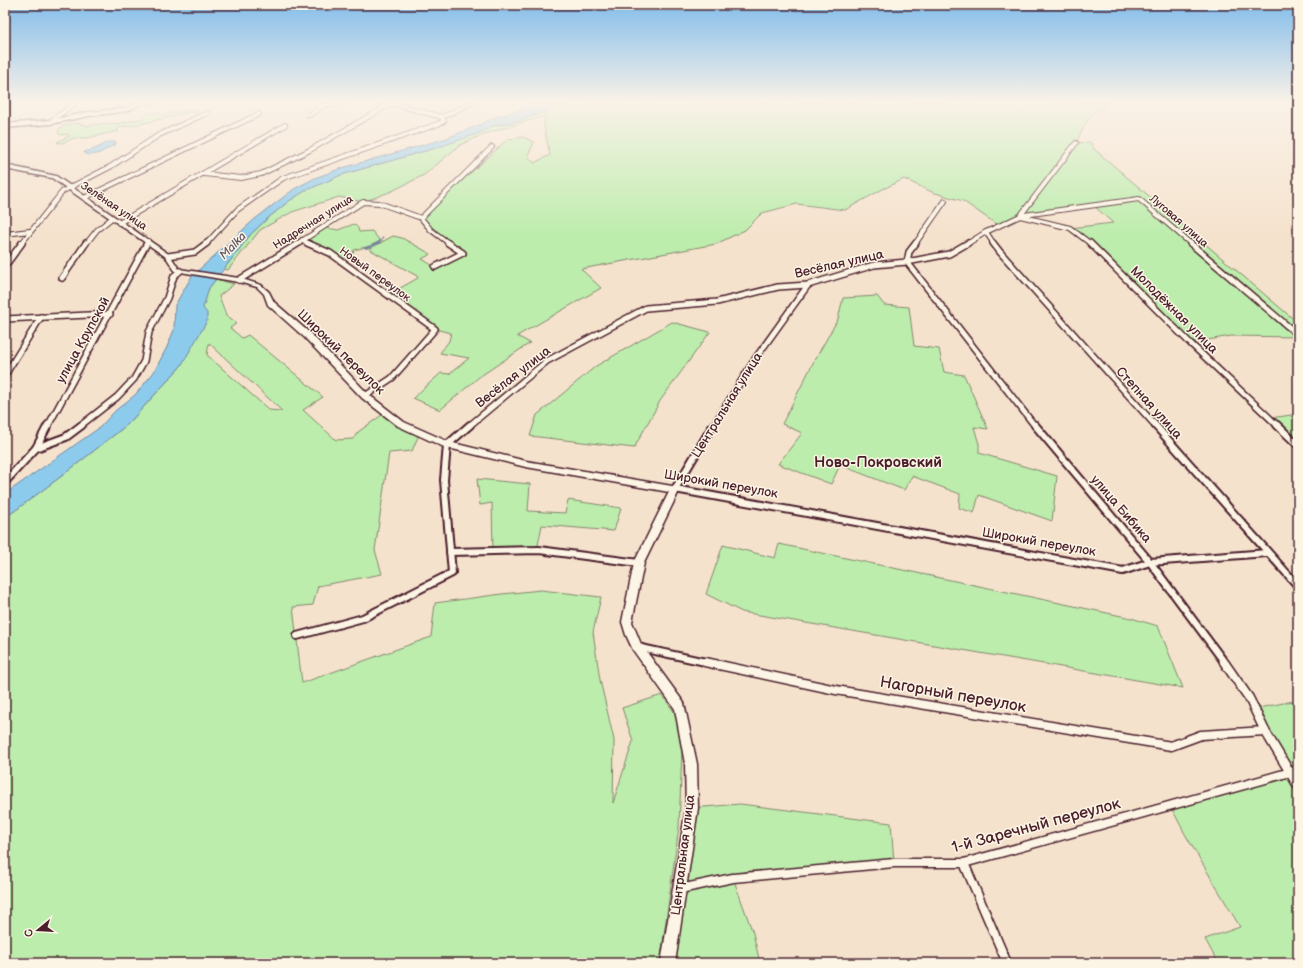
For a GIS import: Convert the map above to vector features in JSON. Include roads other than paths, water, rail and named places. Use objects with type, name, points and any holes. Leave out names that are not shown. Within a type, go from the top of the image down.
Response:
[{"type":"street","points":[[5,266],[30,231],[63,191],[110,167],[140,147]]},
{"type":"street","points":[[84,198],[190,147]]},
{"type":"street","points":[[119,223],[248,147]]},
{"type":"street","points":[[204,174],[241,178],[261,174],[315,147]]},
{"type":"street","points":[[168,256],[195,252],[206,244],[237,210],[283,178],[371,147]]},
{"type":"street","points":[[435,267],[463,253],[431,230],[420,218],[492,147]]},
{"type":"street","name":"Весёлая улица","points":[[447,445],[547,361],[646,308],[717,302],[778,288],[808,285],[874,266],[907,262],[949,254],[986,232],[1020,216],[1073,147]]},
{"type":"street","name":"Зелёная улица","points":[[5,167],[54,177],[168,256],[180,272]]},
{"type":"street","name":"Луговая улица","points":[[1020,216],[1138,199],[1298,335]]},
{"type":"street","points":[[907,262],[909,252],[945,201]]},
{"type":"street","name":"Надречная улица","points":[[239,280],[363,202],[379,203],[420,218]]},
{"type":"street","name":"Молодёжная улица","points":[[1020,216],[1070,228],[1085,238],[1190,343],[1298,445]]},
{"type":"street","points":[[62,278],[94,232],[101,225],[112,218]]},
{"type":"street","points":[[5,234],[30,231]]},
{"type":"street","name":"Степная улица","points":[[986,232],[1000,252],[1298,586]]},
{"type":"street","name":"Новый переулок","points":[[302,240],[330,253],[435,329],[392,378],[365,396]]},
{"type":"street","name":"улица Крупской","points":[[36,448],[110,314],[148,241]]},
{"type":"street","name":"улица Бибика","points":[[907,262],[1050,445],[1150,562],[1210,641],[1249,698],[1266,731],[1294,771],[1298,786]]},
{"type":"street","points":[[5,482],[36,448],[66,436],[77,429],[117,397],[134,379],[144,361],[149,332],[167,298],[174,276],[180,272]]},
{"type":"street","name":"Широкий переулок","points":[[180,272],[229,278],[258,286],[267,293],[271,303],[308,336],[365,396],[401,424],[447,445],[526,464],[675,489],[1123,571],[1150,562],[1267,553]]},
{"type":"street","name":"Центральная улица","points":[[668,963],[692,808],[691,764],[680,707],[676,699],[637,647],[630,635],[627,622],[634,582],[639,564],[675,489],[751,364],[784,316],[808,285]]},
{"type":"street","points":[[5,319],[110,314]]},
{"type":"street","points":[[5,375],[41,317]]},
{"type":"street","points":[[297,636],[363,618],[452,573],[444,480],[447,445]]},
{"type":"street","points":[[450,552],[540,550],[639,564]]},
{"type":"street","name":"Нагорный переулок","points":[[637,647],[836,690],[1171,746],[1201,735],[1266,731]]},
{"type":"street","name":"1-й Заречный переулок","points":[[680,889],[733,878],[894,863],[964,863],[1294,771]]},
{"type":"street","points":[[964,863],[1007,963]]},
{"type":"water","points":[[111,147],[94,155],[85,154],[84,152],[96,148]]},
{"type":"water","name":"Malka","points":[[415,147],[438,147],[341,175],[305,191],[289,201],[267,219],[251,234],[209,288],[203,308],[207,313],[207,321],[181,366],[128,424],[5,518],[5,494],[99,428],[116,410],[135,395],[154,372],[174,330],[175,305],[192,276],[255,219],[294,189],[315,178],[339,169]]},
{"type":"waterway","points":[[379,243],[383,238]]},
{"type":"waterway","points":[[366,248],[379,243]]},
{"type":"district","name":"Ново-Покровский","points":[[878,462]]}]
